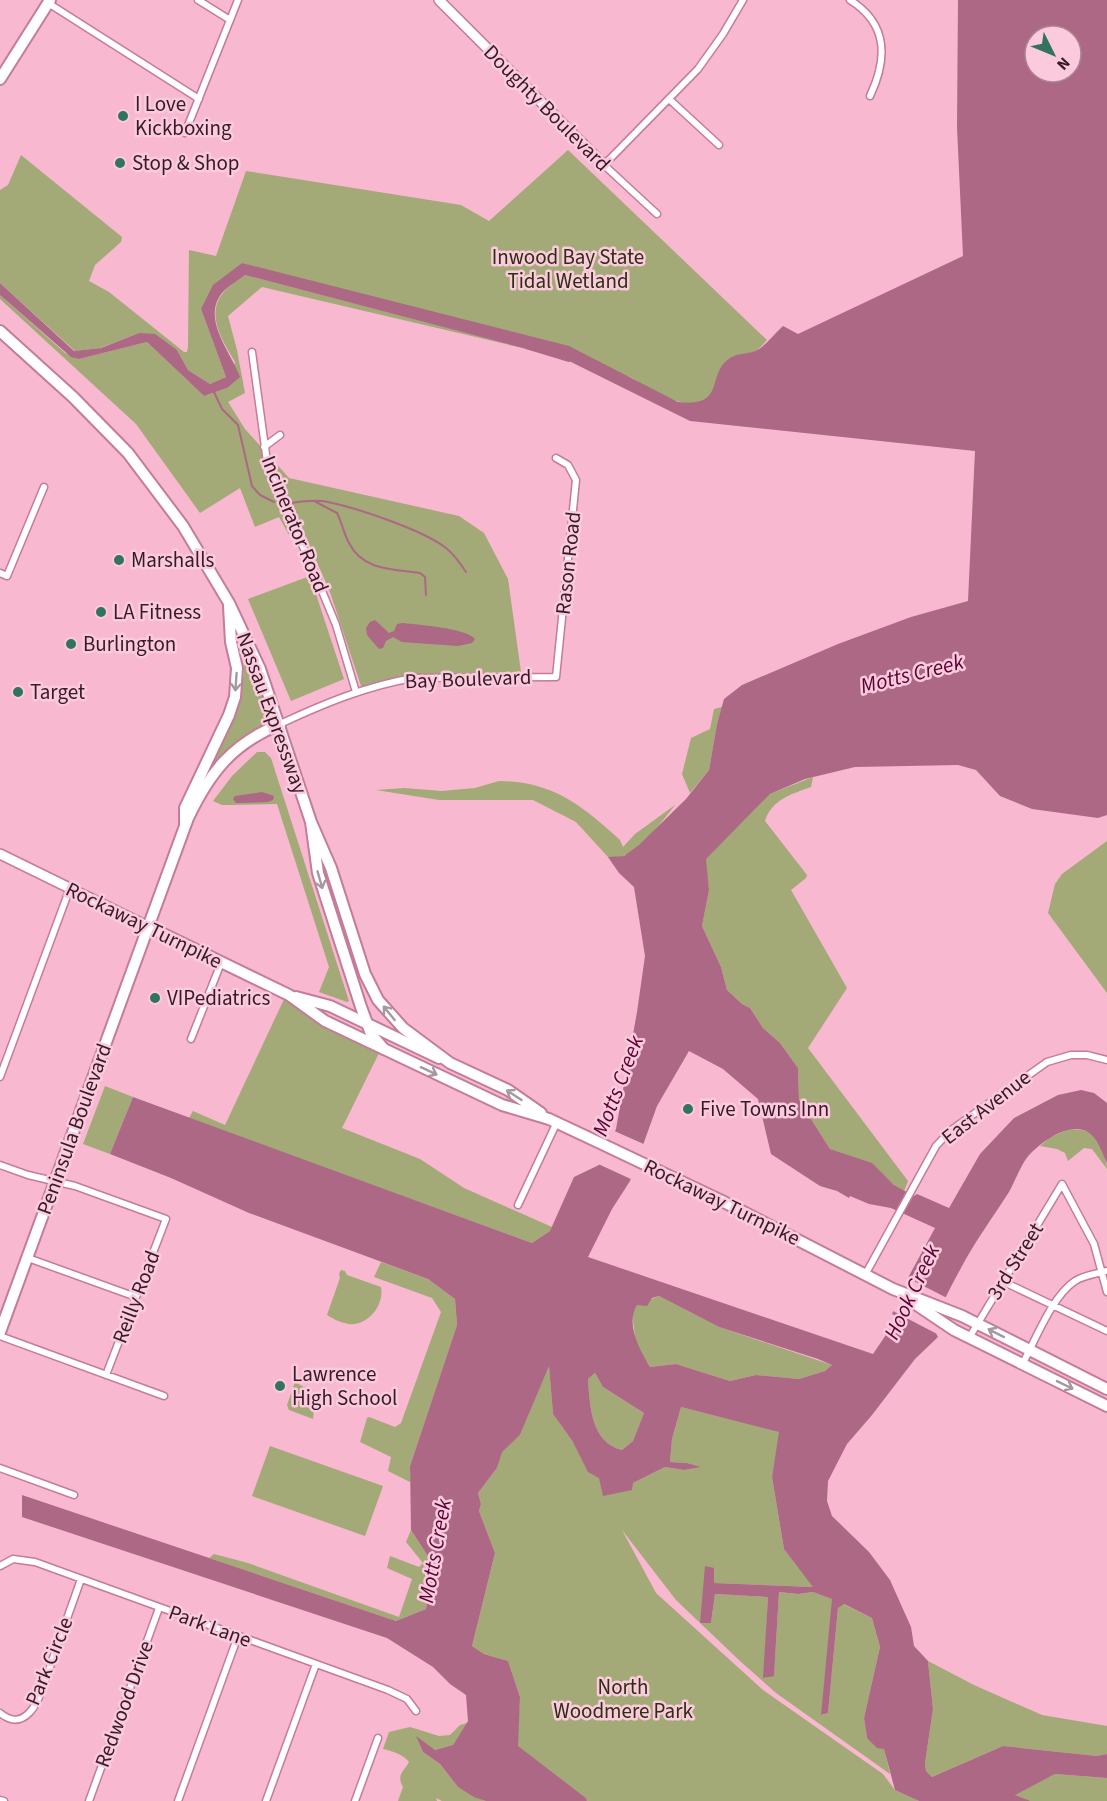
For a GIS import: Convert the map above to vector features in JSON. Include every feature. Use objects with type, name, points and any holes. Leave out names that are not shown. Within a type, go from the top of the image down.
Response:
[{"type":"main road","name":"Doughty Boulevard","points":[[439,0],[604,165]]},
{"type":"main road","points":[[0,80],[49,2]]},
{"type":"main road","name":"Nassau Expressway","points":[[0,331],[73,397],[134,461],[183,526],[229,603],[260,669],[280,724],[310,822],[331,868],[362,963],[374,992],[397,1023],[450,1063]]},
{"type":"main road","points":[[185,824],[185,808],[230,715],[235,697],[237,675],[231,642],[229,603]]},
{"type":"main road","name":"Bay Boulevard","points":[[149,927],[185,824],[200,794],[232,752],[246,741],[280,724]]},
{"type":"main road","name":"Nassau Expressway","points":[[310,822],[318,873],[366,1023],[374,1038],[384,1049]]},
{"type":"main road","name":"Rockaway Turnpike","points":[[0,854],[289,995],[330,1006],[508,1090],[553,1120],[656,1169],[919,1303]]},
{"type":"main road","name":"Peninsula Boulevard","points":[[0,1334],[4,1309],[28,1258],[149,927]]},
{"type":"main road","name":"Rockaway Turnpike","points":[[289,995],[324,1021],[502,1105],[553,1120]]},
{"type":"main road","points":[[919,1303],[962,1316],[1107,1389]]},
{"type":"main road","points":[[919,1303],[954,1330],[1107,1406]]},
{"type":"street","points":[[198,0],[230,20]]},
{"type":"street","points":[[185,133],[238,0]]},
{"type":"street","points":[[604,165],[709,55],[743,0]]},
{"type":"street","points":[[850,0],[871,19],[881,39],[880,69],[870,96]]},
{"type":"street","points":[[49,2],[199,99]]},
{"type":"street","points":[[669,99],[719,145]]},
{"type":"street","name":"Doughty Boulevard","points":[[604,165],[657,214]]},
{"type":"street","name":"Incinerator Road","points":[[252,352],[267,465],[336,625],[356,692]]},
{"type":"street","points":[[264,447],[280,435]]},
{"type":"street","name":"Rason Road","points":[[556,458],[568,465],[576,480],[556,677]]},
{"type":"street","points":[[3,575],[44,487]]},
{"type":"street","name":"Bay Boulevard","points":[[280,724],[356,692],[413,678],[556,677]]},
{"type":"street","points":[[0,1077],[70,888]]},
{"type":"street","points":[[191,1039],[221,963]]},
{"type":"street","name":"East Avenue","points":[[866,1275],[936,1146],[950,1131],[1047,1062],[1071,1055],[1087,1055],[1107,1060]]},
{"type":"street","points":[[518,1205],[553,1120]]},
{"type":"street","points":[[0,1165],[55,1182]]},
{"type":"street","name":"Reilly Road","points":[[55,1182],[75,1186],[166,1219],[106,1375]]},
{"type":"street","name":"3rd Street","points":[[969,1338],[1062,1184],[1088,1229],[1105,1272]]},
{"type":"street","points":[[28,1258],[136,1297]]},
{"type":"street","points":[[1022,1365],[1053,1306],[1074,1281],[1083,1276],[1105,1272],[1107,1292]]},
{"type":"street","points":[[1002,1281],[1107,1331]]},
{"type":"street","points":[[0,1334],[164,1396]]},
{"type":"street","points":[[0,1468],[75,1495]]},
{"type":"street","name":"Park Lane","points":[[0,1566],[10,1559],[29,1560],[388,1690],[407,1699],[416,1711]]},
{"type":"street","name":"Park Circle","points":[[0,1713],[15,1720],[24,1717],[32,1709],[81,1579]]},
{"type":"street","name":"Redwood Drive","points":[[89,1801],[159,1608]]},
{"type":"street","points":[[178,1801],[238,1636]]},
{"type":"street","points":[[266,1801],[316,1664]]},
{"type":"street","points":[[355,1801],[378,1738]]},
{"type":"green space","name":"Inwood Bay State Tidal Wetland","points":[[568,150],[767,340],[757,350],[727,361],[719,372],[711,395],[703,402],[693,404],[671,399],[630,377],[242,263],[201,309],[226,377],[210,384],[188,370],[177,350],[139,333],[100,348],[75,351],[0,283],[0,190],[8,185],[21,155],[122,237],[121,242],[95,265],[89,281],[109,292],[184,352],[187,352],[189,250],[216,256],[246,171],[461,205],[489,221]]},
{"type":"green space","points":[[245,275],[548,354],[262,287],[228,316],[245,393],[228,402],[245,429],[289,478],[459,516],[484,533],[508,579],[521,672],[446,674],[391,679],[362,689],[330,592],[298,519],[289,535],[279,517],[255,527],[240,488],[200,513],[136,424],[0,299],[0,295],[65,353],[79,359],[147,342],[204,396],[227,388],[235,362],[221,337],[216,310],[218,301],[225,290]]},
{"type":"green space","points":[[310,576],[344,679],[291,701],[248,599]]},
{"type":"green space","points":[[241,632],[277,717],[241,739],[199,780],[228,726],[243,684],[244,655]]},
{"type":"green space","points":[[722,707],[709,770],[690,793],[682,774],[691,738],[710,729],[714,709]]},
{"type":"green space","points":[[257,752],[265,752],[271,758],[349,1001],[347,1002],[319,992],[329,967],[277,804],[222,805],[213,801],[232,776]]},
{"type":"green space","points":[[813,777],[811,787],[778,802],[772,807],[765,821],[807,875],[791,890],[847,988],[808,1048],[908,1181],[904,1191],[894,1185],[872,1164],[830,1149],[799,1100],[798,1068],[780,1043],[763,1028],[750,1008],[727,990],[721,967],[702,926],[709,890],[705,859],[770,794]]},
{"type":"green space","points":[[499,781],[536,786],[566,798],[606,827],[620,840],[623,847],[635,834],[675,805],[637,848],[623,856],[608,857],[576,822],[533,800],[439,800],[376,790],[404,788],[442,791],[475,788]]},
{"type":"green space","points":[[1107,841],[1107,993],[1048,913],[1055,884],[1062,874]]},
{"type":"green space","points":[[286,995],[381,1049],[342,1128],[420,1159],[464,1188],[552,1227],[550,1231],[532,1243],[189,1118],[193,1111],[225,1125]]},
{"type":"green space","points":[[105,1086],[133,1097],[110,1154],[83,1144]]},
{"type":"green space","points":[[1069,1129],[1084,1130],[1093,1135],[1102,1149],[1107,1169],[1092,1149],[1084,1148],[1068,1161],[1065,1153],[1040,1146],[1051,1137]]},
{"type":"green space","points":[[381,1262],[428,1279],[455,1299],[457,1325],[410,1466],[410,1482],[388,1471],[391,1457],[360,1442],[369,1417],[395,1427],[401,1423],[441,1312],[432,1298],[374,1277]]},
{"type":"green space","points":[[341,1270],[347,1275],[381,1287],[381,1299],[376,1310],[367,1319],[355,1324],[348,1324],[327,1315]]},
{"type":"green space","points":[[659,1296],[719,1327],[832,1365],[825,1371],[799,1379],[756,1375],[730,1381],[676,1364],[650,1367],[636,1345],[632,1312],[637,1305]]},
{"type":"green space","name":"North Woodmere Park","points":[[549,1365],[553,1414],[573,1442],[633,1483],[665,1467],[684,1470],[700,1467],[687,1463],[670,1462],[672,1439],[681,1407],[780,1432],[772,1477],[784,1549],[814,1587],[713,1583],[700,1623],[676,1600],[622,1530],[656,1593],[763,1690],[883,1774],[895,1790],[919,1801],[587,1801],[517,1746],[520,1697],[508,1661],[484,1654],[472,1646],[495,1553],[479,1511],[481,1504],[478,1493],[497,1468],[501,1452],[520,1435]]},
{"type":"green space","points":[[595,1373],[603,1387],[644,1413],[633,1441],[622,1450],[612,1446],[604,1439],[594,1422],[588,1379]]},
{"type":"green space","points":[[295,1382],[309,1390],[314,1407],[313,1419],[289,1410],[287,1405]]},
{"type":"green space","points":[[270,1446],[383,1486],[365,1536],[252,1496]]},
{"type":"green space","points":[[411,1530],[433,1564],[426,1609],[396,1621],[209,1558],[214,1554],[248,1563],[399,1617],[412,1579],[387,1568],[390,1556],[419,1567],[423,1563],[406,1542]]},
{"type":"green space","points":[[779,1592],[798,1594],[813,1592],[833,1599],[822,1715],[828,1713],[838,1608],[843,1604],[872,1618],[880,1647],[864,1718],[867,1738],[884,1748],[890,1774],[776,1693],[700,1623],[711,1623],[715,1594],[768,1597],[764,1678],[774,1675]]},
{"type":"green space","points":[[928,1661],[974,1685],[1042,1715],[1107,1726],[1107,1754],[1097,1756],[1003,1746],[932,1777],[926,1771],[925,1763],[933,1709]]},
{"type":"green space","points":[[467,1723],[453,1745],[435,1750],[417,1738],[423,1752],[440,1764],[458,1787],[486,1801],[442,1801],[436,1798],[437,1801],[398,1801],[403,1787],[400,1779],[409,1762],[401,1755],[383,1749],[389,1732],[410,1727],[439,1736],[450,1735],[460,1725]]},
{"type":"green space","points":[[1055,1774],[1107,1778],[1107,1801],[1031,1801],[1014,1795]]},
{"type":"water","points":[[958,0],[1107,0],[1107,815],[1098,818],[1032,809],[1000,796],[976,770],[958,765],[855,767],[805,779],[770,794],[706,859],[709,890],[702,926],[721,967],[727,990],[750,1008],[763,1028],[780,1043],[798,1068],[799,1100],[830,1149],[872,1163],[894,1185],[914,1196],[917,1194],[949,1208],[980,1154],[1014,1118],[1058,1095],[1081,1090],[1094,1093],[1107,1103],[1107,1163],[1094,1138],[1081,1129],[1058,1134],[1027,1157],[1009,1192],[973,1247],[949,1291],[939,1313],[936,1331],[938,1337],[915,1359],[847,1444],[828,1481],[827,1501],[832,1516],[869,1552],[890,1580],[911,1627],[914,1646],[928,1661],[933,1709],[925,1763],[926,1771],[932,1777],[1003,1746],[1097,1756],[1107,1754],[1107,1778],[1055,1774],[1015,1795],[1031,1801],[919,1801],[895,1790],[884,1749],[877,1748],[867,1738],[864,1718],[880,1647],[872,1618],[844,1604],[838,1608],[828,1713],[821,1715],[832,1599],[813,1592],[798,1594],[779,1592],[774,1676],[763,1678],[768,1597],[715,1594],[711,1623],[700,1623],[705,1566],[714,1568],[714,1583],[813,1587],[784,1549],[772,1477],[779,1432],[681,1407],[672,1439],[670,1462],[701,1467],[684,1470],[665,1467],[633,1483],[632,1490],[603,1496],[599,1478],[588,1472],[573,1442],[553,1414],[549,1366],[520,1435],[502,1452],[497,1468],[478,1493],[481,1504],[479,1511],[495,1553],[472,1646],[484,1654],[508,1661],[520,1697],[518,1746],[587,1801],[486,1801],[458,1787],[440,1764],[423,1752],[416,1736],[435,1750],[453,1745],[468,1721],[466,1695],[450,1684],[433,1667],[387,1638],[22,1517],[22,1495],[396,1621],[426,1609],[433,1564],[411,1530],[410,1466],[457,1325],[455,1299],[428,1279],[249,1213],[110,1154],[133,1097],[532,1243],[550,1231],[574,1177],[599,1165],[616,1129],[637,1012],[645,956],[634,887],[619,873],[608,857],[624,856],[639,845],[686,799],[709,770],[724,699],[742,685],[838,644],[911,617],[968,601],[975,451],[690,421],[565,359],[245,275],[222,293],[216,303],[215,314],[220,335],[240,377],[227,388],[204,396],[147,342],[79,359],[71,357],[0,295],[0,283],[74,351],[101,348],[139,333],[155,334],[177,350],[188,370],[210,384],[226,377],[201,309],[213,285],[242,263],[569,346],[678,402],[694,402],[704,400],[710,394],[724,363],[732,357],[759,349],[783,326],[798,334],[963,256],[957,127]],"holes":[[[689,1051],[723,1069],[758,1099],[771,1154],[820,1186],[837,1191],[849,1198],[850,1196],[869,1204],[891,1208],[935,1228],[892,1314],[898,1317],[873,1354],[588,1257],[612,1209],[630,1181],[657,1106]],[[659,1296],[719,1327],[832,1365],[825,1371],[799,1379],[756,1375],[730,1381],[676,1364],[650,1367],[635,1337],[634,1312],[637,1305],[647,1306],[652,1298]],[[595,1373],[603,1387],[644,1413],[633,1441],[622,1450],[612,1446],[604,1439],[594,1422],[588,1379]]]},
{"type":"water","points":[[375,620],[389,633],[394,631],[397,624],[403,623],[462,632],[475,639],[472,643],[458,646],[402,642],[393,637],[386,641],[383,648],[379,649],[367,635],[366,628],[370,622]]},
{"type":"water","points":[[262,792],[274,796],[273,800],[236,803],[233,799],[235,796]]},
{"type":"pier","points":[[612,1130],[646,1145],[633,1180],[596,1163]]},
{"type":"pier","points":[[906,1277],[949,1299],[937,1326],[939,1335],[891,1310]]},
{"type":"waterway","points":[[526,348],[569,361]]},
{"type":"waterway","points":[[214,392],[222,409],[238,425],[252,486],[260,495],[274,502]]},
{"type":"waterway","points":[[291,503],[314,500],[328,502],[372,514],[406,527],[446,548],[466,572]]},
{"type":"waterway","points":[[316,502],[337,513],[349,543],[362,559],[380,567],[420,573],[425,577],[426,595]]},
{"type":"place","name":"I Love Kickboxing","points":[[123,116]]},
{"type":"place","name":"Stop & Shop","points":[[120,163]]},
{"type":"place","name":"Marshalls","points":[[119,560]]},
{"type":"place","name":"LA Fitness","points":[[101,612]]},
{"type":"place","name":"Burlington","points":[[71,644]]},
{"type":"place","name":"Target","points":[[18,692]]},
{"type":"place","name":"VIPediatrics","points":[[155,998]]},
{"type":"place","name":"Five Towns Inn","points":[[688,1109]]},
{"type":"place","name":"Lawrence High School","points":[[280,1386]]},
{"type":"water label","name":"Motts Creek","points":[[912,674]]},
{"type":"water label","name":"Motts Creek","points":[[618,1086]]},
{"type":"water label","name":"Hook Creek","points":[[912,1292]]},
{"type":"water label","name":"Motts Creek","points":[[435,1551]]}]
